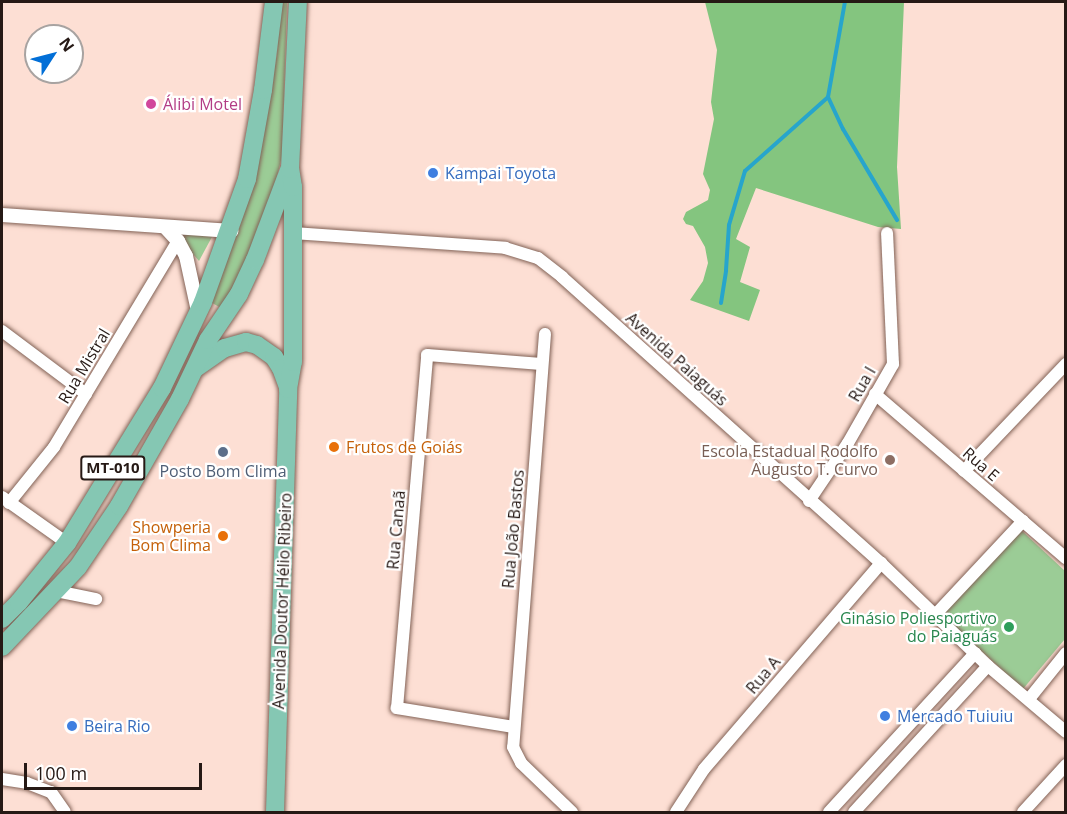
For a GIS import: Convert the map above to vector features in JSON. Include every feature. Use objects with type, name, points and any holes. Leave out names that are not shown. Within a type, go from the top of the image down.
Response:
[{"type":"main road","points":[[195,369],[251,269],[290,169],[298,2]]},
{"type":"main road","name":"MT-010","points":[[2,619],[19,602],[67,543],[162,388],[198,313],[231,231],[247,179],[273,5]]},
{"type":"main road","name":"Avenida Doutor Hélio Ribeiro","points":[[275,813],[288,389],[292,362],[293,241],[290,169]]},
{"type":"main road","points":[[195,369],[234,344],[246,342],[257,345],[274,357],[281,368],[288,389]]},
{"type":"main road","name":"MT-010","points":[[2,647],[78,567],[119,506],[167,424],[195,369]]},
{"type":"street","points":[[2,215],[231,231]]},
{"type":"street","points":[[166,228],[178,241],[192,276],[198,313]]},
{"type":"street","name":"Rua I","points":[[809,501],[893,364],[887,233]]},
{"type":"street","name":"Rua Mistral","points":[[5,500],[54,447],[178,241]]},
{"type":"street","name":"Avenida Paiaguás","points":[[293,241],[505,248],[537,258],[562,277],[880,563],[988,666],[1065,732]]},
{"type":"street","points":[[2,331],[86,394]]},
{"type":"street","name":"Rua João Bastos","points":[[545,334],[513,747],[521,764],[572,813]]},
{"type":"street","name":"Rua Canaã","points":[[514,727],[397,708],[427,355],[542,364]]},
{"type":"street","points":[[964,471],[1065,364]]},
{"type":"street","name":"Rua E","points":[[875,394],[1065,555]]},
{"type":"street","points":[[5,500],[67,543]]},
{"type":"street","points":[[935,615],[1023,521]]},
{"type":"street","name":"Rua A","points":[[676,813],[704,769],[880,563]]},
{"type":"street","points":[[56,591],[96,599]]},
{"type":"street","points":[[1029,699],[1065,652]]},
{"type":"street","points":[[830,813],[975,653]]},
{"type":"street","points":[[855,813],[988,666]]},
{"type":"street","points":[[1023,813],[1065,765]]},
{"type":"street","points":[[2,779],[27,783],[51,792],[65,813]]},
{"type":"green space","points":[[281,2],[287,2],[282,156],[271,201],[252,251],[221,308],[207,300],[265,123],[277,54]]},
{"type":"green space","points":[[705,2],[904,2],[897,167],[901,229],[878,227],[756,188],[736,239],[750,247],[740,282],[760,290],[749,321],[690,300],[703,281],[708,263],[705,247],[693,226],[686,224],[683,219],[686,212],[708,200],[710,190],[703,174],[714,119],[711,102],[717,50]]},
{"type":"green space","points":[[179,231],[213,235],[199,261],[177,235]]},
{"type":"green space","points":[[1020,529],[1065,571],[1065,639],[1023,689],[941,614]]},
{"type":"waterway","points":[[721,303],[729,225],[745,171],[828,97],[845,2]]},
{"type":"waterway","points":[[828,97],[843,129],[897,220]]},
{"type":"place","name":"Álibi Motel","points":[[151,104]]},
{"type":"place","name":"Kampai Toyota","points":[[433,173]]},
{"type":"place","name":"Frutos de Goiás","points":[[334,447]]},
{"type":"place","name":"Posto Bom Clima","points":[[223,452]]},
{"type":"place","name":"Escola Estadual Rodolfo Augusto T. Curvo","points":[[890,460]]},
{"type":"place","name":"Showperia Bom Clima","points":[[223,536]]},
{"type":"place","name":"Ginásio Poliesportivo do Paiaguás","points":[[1009,627]]},
{"type":"place","name":"Mercado Tuiuiu","points":[[885,716]]},
{"type":"place","name":"Beira Rio","points":[[72,726]]}]
